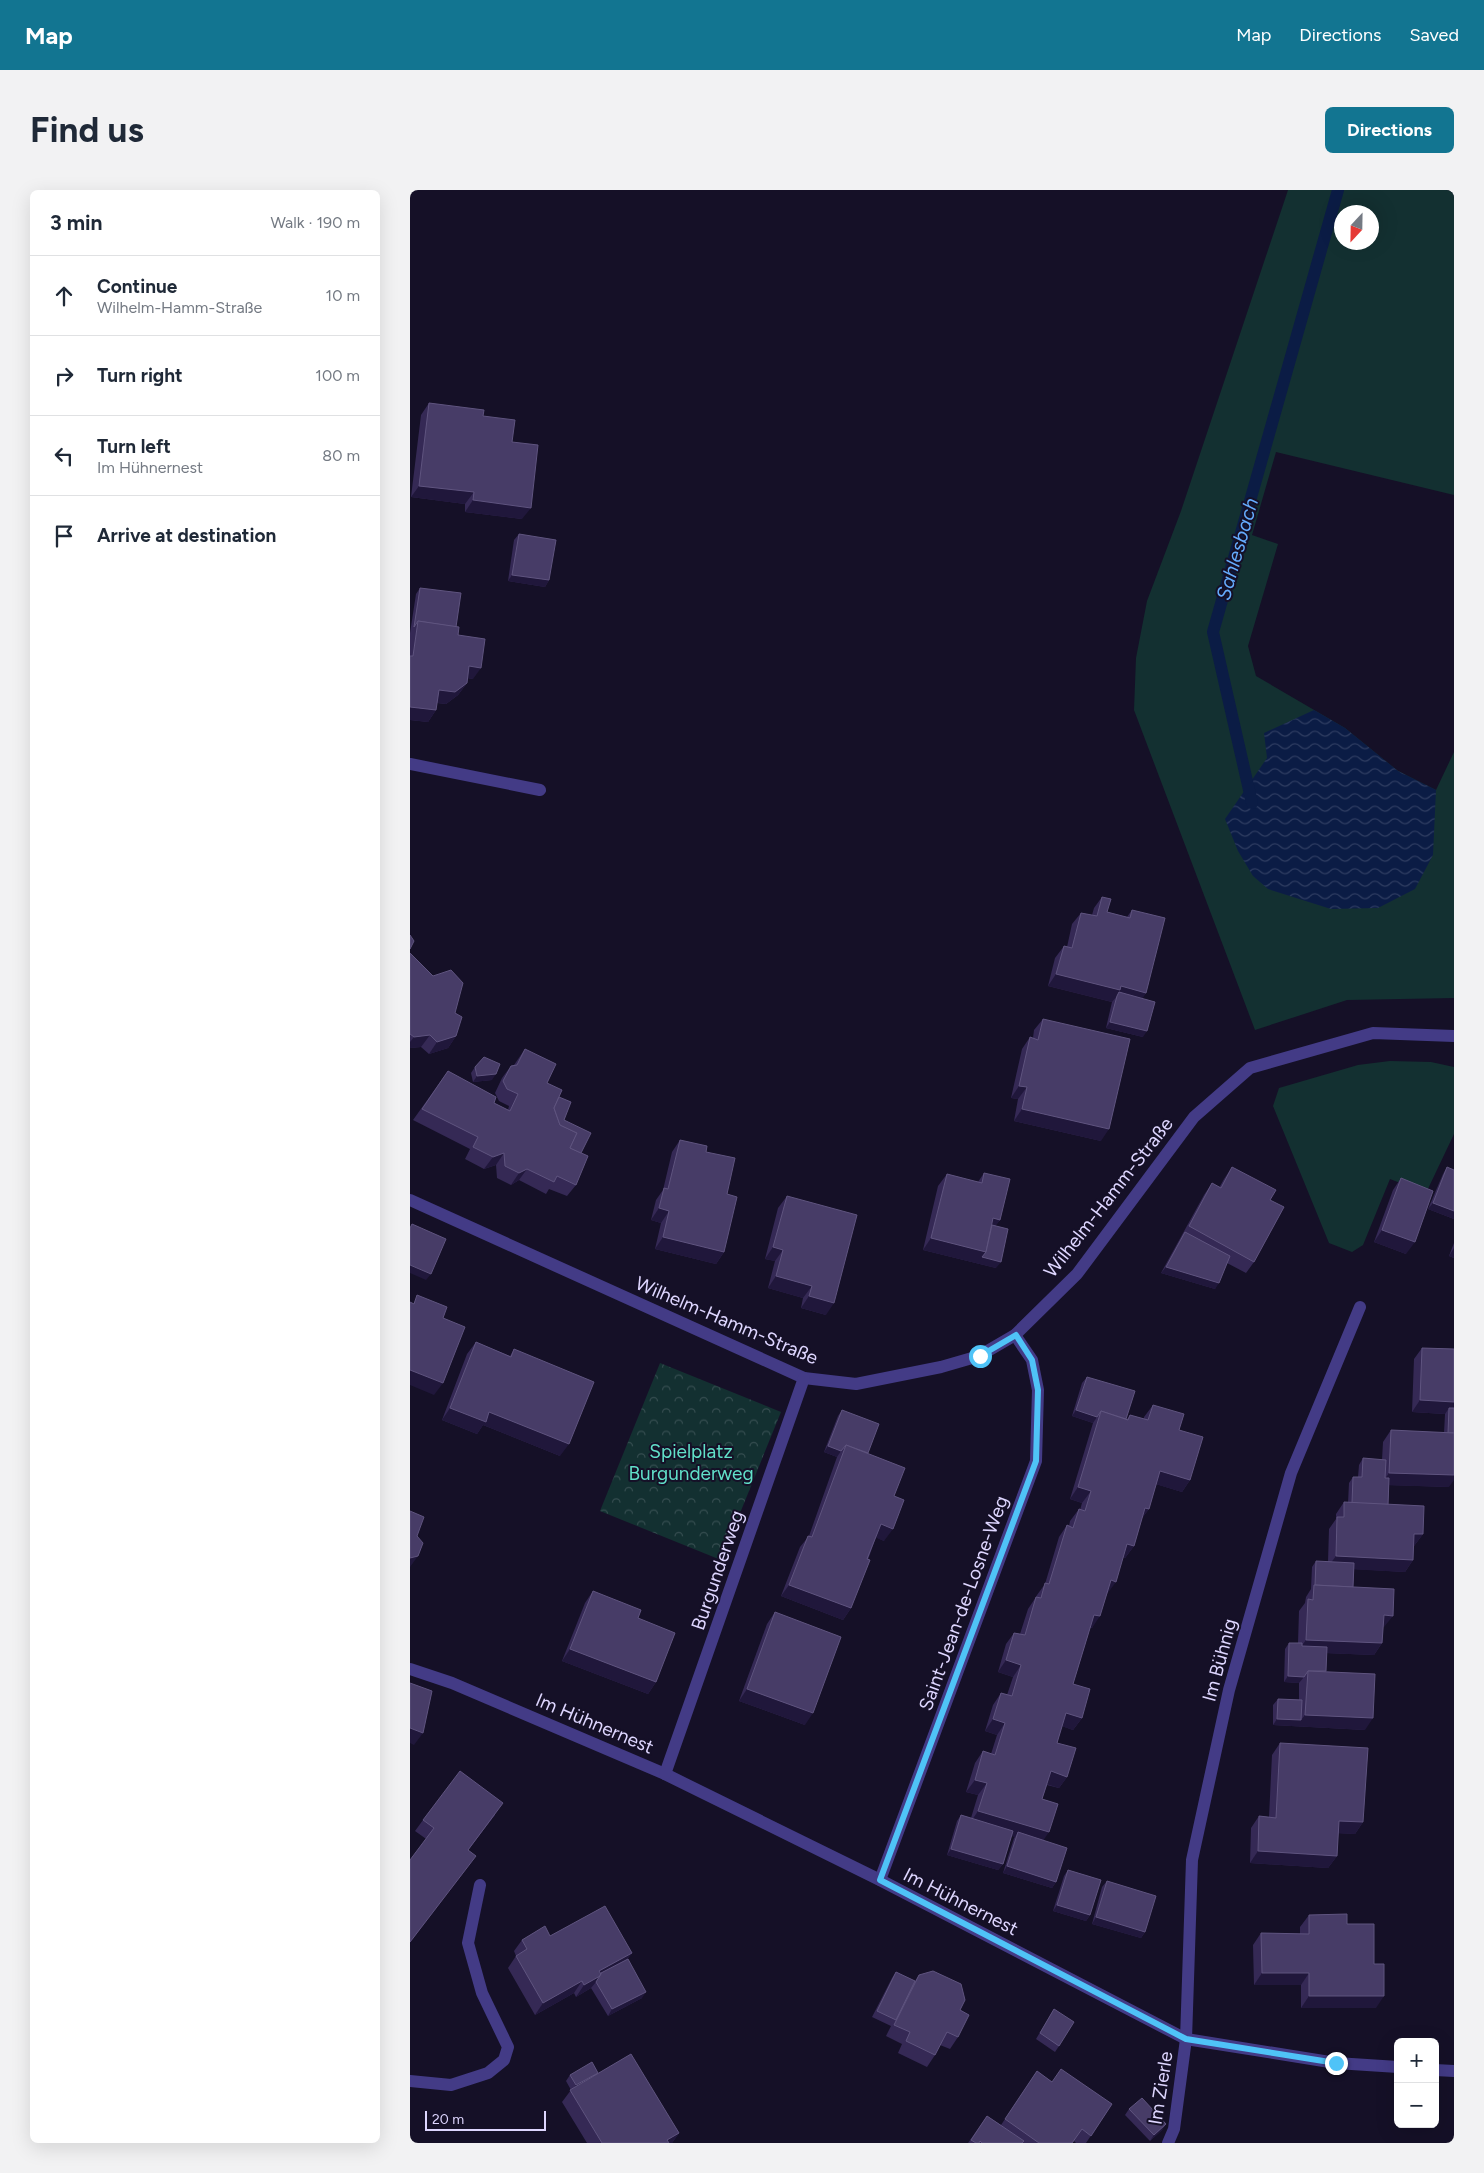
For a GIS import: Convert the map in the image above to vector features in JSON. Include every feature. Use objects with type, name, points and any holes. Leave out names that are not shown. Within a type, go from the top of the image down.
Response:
[{"type":"street","points":[[410,764],[540,790]]},
{"type":"street","name":"Wilhelm-Hamm-Straße","points":[[410,1200],[804,1378],[856,1384],[941,1367],[980,1356],[1016,1335],[1077,1274],[1194,1117],[1250,1068],[1373,1033],[1454,1036]]},
{"type":"street","name":"Im Bühnig","points":[[1186,2039],[1192,1860],[1229,1690],[1291,1473],[1360,1307]]},
{"type":"street","name":"Saint-Jean-de-Losne-Weg","points":[[880,1880],[1036,1461],[1038,1390],[1032,1360],[1016,1335]]},
{"type":"street","name":"Burgunderweg","points":[[665,1774],[804,1378]]},
{"type":"street","name":"Im Hühnernest","points":[[410,1668],[452,1683],[665,1774],[880,1880],[1186,2039],[1336,2063],[1394,2067]]},
{"type":"street","points":[[410,2081],[451,2085],[488,2073],[504,2060],[508,2047],[482,1993],[468,1943],[480,1886]]},
{"type":"street","name":"Im Zierle","points":[[1168,2143],[1174,2130],[1186,2039]]},
{"type":"street","points":[[1439,2070],[1454,2071]]},
{"type":"green space","points":[[1288,190],[1454,190],[1454,495],[1276,452],[1252,535],[1278,544],[1248,646],[1256,676],[1345,728],[1398,771],[1436,790],[1454,752],[1454,998],[1347,1000],[1255,1030],[1134,710],[1136,658],[1147,601],[1181,511]]},
{"type":"green space","points":[[1390,1061],[1431,1062],[1454,1067],[1454,1134],[1426,1193],[1390,1179],[1363,1245],[1352,1252],[1329,1243],[1273,1106],[1279,1088],[1358,1065]]},
{"type":"green space","name":"Spielplatz Burgunderweg","points":[[660,1363],[781,1412],[721,1560],[600,1511]]},
{"type":"water","points":[[1314,710],[1345,728],[1398,771],[1436,790],[1433,855],[1415,889],[1378,908],[1331,909],[1268,889],[1253,876],[1238,851],[1225,819],[1267,758],[1264,733]]},
{"type":"building","points":[[429,403],[484,410],[483,416],[515,420],[512,442],[538,445],[531,508],[473,500],[474,492],[419,486]]},
{"type":"building","points":[[519,534],[556,540],[549,580],[512,575]]},
{"type":"building","points":[[420,588],[461,593],[456,627],[418,621],[414,627]]},
{"type":"building","points":[[418,621],[459,627],[458,635],[485,639],[481,668],[469,666],[467,683],[455,692],[439,690],[436,710],[410,707],[410,656],[413,656]]},
{"type":"building","points":[[1102,897],[1111,899],[1107,912],[1130,918],[1132,910],[1165,918],[1146,993],[1121,986],[1120,990],[1056,974],[1064,946],[1072,948],[1081,913],[1097,916]]},
{"type":"building","points":[[410,935],[414,941],[410,949]]},
{"type":"building","points":[[410,953],[433,976],[451,970],[463,983],[455,1013],[462,1017],[456,1036],[437,1042],[430,1035],[414,1037],[410,1034]]},
{"type":"building","points":[[1119,992],[1155,1002],[1147,1031],[1110,1022]]},
{"type":"building","points":[[1043,1019],[1130,1039],[1109,1129],[1022,1109],[1027,1087],[1019,1086],[1030,1037],[1038,1040]]},
{"type":"building","points":[[525,1049],[556,1064],[547,1083],[562,1090],[554,1108],[560,1125],[577,1133],[570,1148],[588,1156],[576,1185],[557,1176],[554,1182],[527,1169],[519,1173],[505,1166],[504,1153],[493,1157],[473,1147],[478,1137],[422,1109],[448,1071],[496,1097],[494,1103],[510,1111],[518,1094],[507,1089],[503,1081],[511,1066],[517,1065]]},
{"type":"building","points":[[484,1057],[500,1064],[496,1074],[477,1076],[475,1067]]},
{"type":"building","points":[[559,1097],[571,1102],[564,1120],[591,1133],[581,1153],[570,1148],[577,1133],[560,1125],[554,1108]]},
{"type":"building","points":[[680,1140],[707,1146],[706,1152],[735,1158],[727,1194],[737,1197],[724,1252],[663,1237],[669,1211],[659,1208],[664,1188],[668,1189]]},
{"type":"building","points":[[1232,1167],[1276,1190],[1270,1200],[1284,1207],[1254,1262],[1189,1226],[1212,1183],[1221,1188]]},
{"type":"building","points":[[1447,1167],[1454,1170],[1454,1211],[1433,1203]]},
{"type":"building","points":[[984,1173],[1010,1179],[1000,1220],[993,1218],[986,1252],[931,1238],[947,1174],[982,1183]]},
{"type":"building","points":[[1401,1178],[1433,1191],[1415,1242],[1382,1230]]},
{"type":"building","points":[[787,1196],[857,1215],[834,1303],[809,1296],[812,1286],[776,1276],[783,1250],[773,1247]]},
{"type":"building","points":[[412,1224],[446,1239],[431,1274],[410,1265],[410,1228]]},
{"type":"building","points":[[992,1225],[1008,1229],[1001,1262],[982,1257],[986,1252]]},
{"type":"building","points":[[1185,1232],[1230,1256],[1219,1283],[1166,1267]]},
{"type":"building","points":[[417,1295],[447,1307],[443,1318],[465,1327],[443,1383],[410,1370],[410,1302],[414,1304]]},
{"type":"building","points":[[476,1342],[511,1357],[514,1349],[594,1382],[569,1444],[489,1412],[486,1422],[450,1408]]},
{"type":"building","points":[[1422,1348],[1454,1349],[1454,1402],[1420,1400]]},
{"type":"building","points":[[1087,1377],[1135,1391],[1126,1419],[1101,1411],[1097,1417],[1076,1410]]},
{"type":"building","points":[[1153,1405],[1184,1414],[1179,1430],[1203,1437],[1190,1480],[1160,1471],[1149,1509],[1145,1508],[1134,1546],[1127,1544],[1116,1582],[1111,1580],[1100,1616],[1094,1615],[1073,1684],[1090,1689],[1082,1718],[1066,1713],[1057,1743],[1076,1748],[1067,1777],[1051,1771],[1042,1799],[1058,1804],[1049,1832],[978,1811],[987,1783],[975,1780],[983,1751],[995,1755],[1005,1723],[993,1719],[1001,1693],[1012,1696],[1021,1665],[1006,1660],[1014,1633],[1025,1635],[1036,1597],[1041,1598],[1045,1583],[1049,1584],[1067,1525],[1073,1528],[1079,1509],[1085,1511],[1091,1491],[1078,1487],[1101,1411],[1128,1420],[1130,1415],[1148,1420]]},
{"type":"building","points":[[1449,1408],[1454,1408],[1454,1433],[1448,1433]]},
{"type":"building","points":[[842,1410],[879,1424],[868,1453],[846,1445],[841,1451],[828,1446]]},
{"type":"building","points":[[1391,1430],[1454,1433],[1454,1475],[1389,1473]]},
{"type":"building","points":[[846,1445],[905,1468],[894,1496],[904,1500],[893,1529],[881,1524],[867,1559],[870,1560],[851,1608],[789,1585],[808,1536],[812,1537]]},
{"type":"building","points":[[1363,1458],[1386,1460],[1385,1478],[1389,1478],[1388,1505],[1352,1503],[1353,1477],[1362,1477]]},
{"type":"building","points":[[1344,1502],[1424,1506],[1423,1534],[1414,1534],[1413,1560],[1336,1556],[1337,1517],[1344,1517]]},
{"type":"building","points":[[410,1511],[424,1517],[417,1536],[423,1543],[418,1556],[410,1558]]},
{"type":"building","points":[[1316,1561],[1354,1563],[1353,1587],[1315,1585]]},
{"type":"building","points":[[1314,1585],[1394,1589],[1393,1616],[1384,1615],[1382,1643],[1306,1640],[1308,1599],[1313,1600]]},
{"type":"building","points":[[593,1591],[641,1610],[638,1618],[675,1633],[656,1682],[570,1649]]},
{"type":"building","points":[[775,1612],[841,1637],[813,1713],[747,1689]]},
{"type":"building","points":[[1289,1643],[1302,1643],[1302,1646],[1327,1647],[1326,1671],[1308,1671],[1304,1677],[1288,1676]]},
{"type":"building","points":[[1308,1671],[1375,1674],[1373,1718],[1305,1715]]},
{"type":"building","points":[[410,1683],[432,1691],[423,1733],[410,1728]]},
{"type":"building","points":[[1278,1699],[1302,1700],[1301,1720],[1277,1719]]},
{"type":"building","points":[[1280,1743],[1368,1748],[1363,1822],[1339,1821],[1337,1856],[1258,1851],[1259,1816],[1276,1818]]},
{"type":"building","points":[[460,1771],[503,1803],[468,1850],[476,1856],[410,1942],[410,1860],[434,1828],[423,1820]]},
{"type":"building","points":[[961,1815],[1013,1831],[1003,1864],[951,1849]]},
{"type":"building","points":[[1018,1832],[1067,1848],[1056,1882],[1007,1866]]},
{"type":"building","points":[[1068,1870],[1101,1880],[1090,1915],[1057,1905]]},
{"type":"building","points":[[1107,1881],[1156,1896],[1145,1932],[1096,1917]]},
{"type":"building","points":[[605,1906],[632,1953],[599,1971],[600,1976],[584,1985],[582,1981],[543,2003],[516,1956],[527,1949],[522,1940],[545,1926],[550,1936]]},
{"type":"building","points":[[1347,1914],[1347,1924],[1374,1924],[1374,1964],[1384,1964],[1384,1996],[1309,1996],[1309,1973],[1262,1973],[1261,1933],[1309,1934],[1309,1915]]},
{"type":"building","points":[[628,1959],[646,1992],[612,2009],[596,1982],[601,1973]]},
{"type":"building","points":[[933,1971],[961,1984],[965,2000],[960,2010],[969,2015],[958,2037],[947,2032],[935,2055],[906,2041],[910,2032],[894,2025],[919,1975]]},
{"type":"building","points":[[896,1972],[915,1981],[896,2020],[877,2011]]},
{"type":"building","points":[[1054,2009],[1074,2022],[1059,2046],[1040,2033]]},
{"type":"building","points":[[631,2054],[679,2133],[667,2140],[669,2143],[602,2143],[570,2090]]},
{"type":"building","points":[[592,2062],[598,2073],[576,2085],[570,2075]]},
{"type":"building","points":[[1061,2069],[1112,2104],[1091,2136],[1082,2129],[1072,2143],[1039,2143],[1005,2119],[1037,2071],[1052,2082]]},
{"type":"building","points":[[1142,2098],[1166,2124],[1154,2135],[1129,2109]]},
{"type":"building","points":[[987,2116],[1024,2141],[1022,2143],[982,2143],[980,2141],[976,2143],[971,2140]]},
{"type":"waterway","name":"Sahlesbach","points":[[1252,803],[1213,632],[1338,190]]},
{"type":"route","points":[[980,1356],[1016,1335],[1032,1360],[1038,1390],[1036,1461],[880,1880],[1186,2039],[1336,2063]]}]
